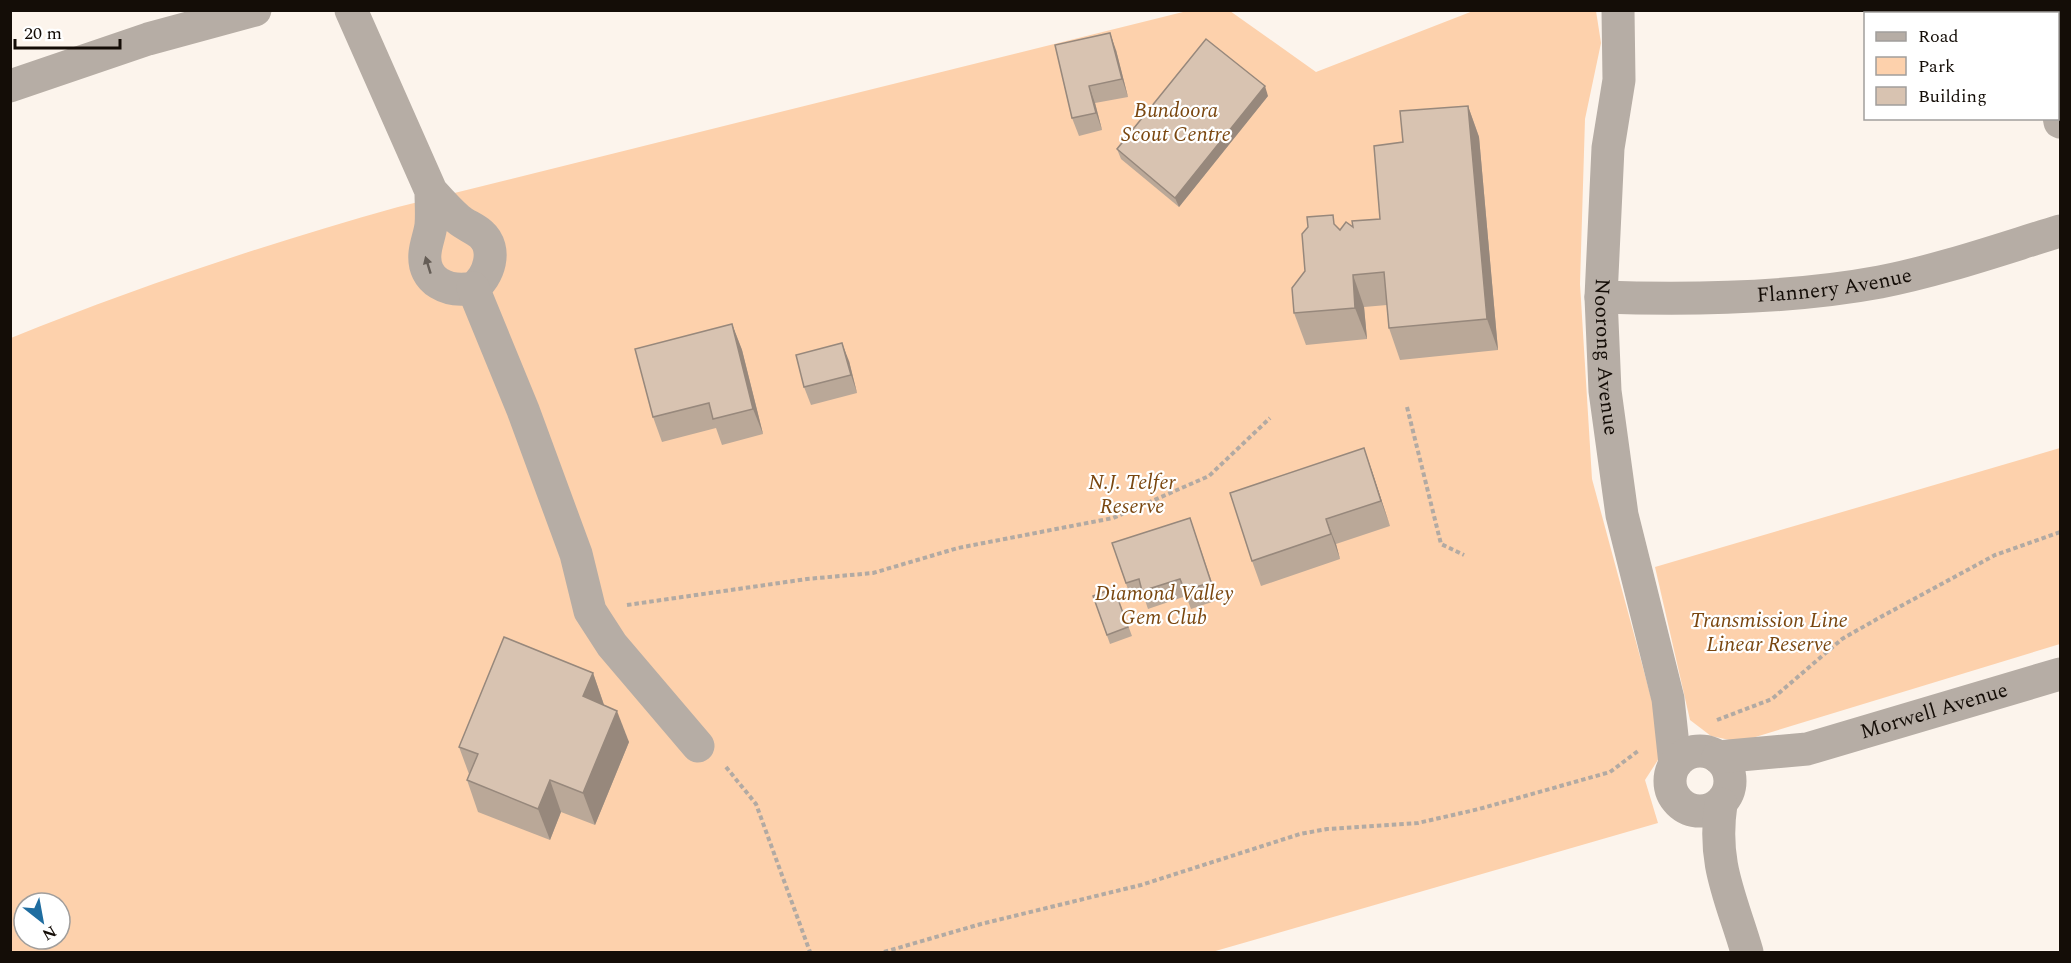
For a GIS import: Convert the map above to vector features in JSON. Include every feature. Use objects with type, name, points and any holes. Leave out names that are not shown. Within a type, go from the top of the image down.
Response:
[{"type":"street","points":[[10,86],[148,39],[255,10]]},
{"type":"street","points":[[351,10],[431,191],[453,214],[486,240],[490,250],[490,259],[485,276],[473,288],[451,290],[441,286],[433,279],[427,267],[425,255],[431,222],[431,191]]},
{"type":"street","name":"Noorong Avenue","points":[[1618,10],[1619,80],[1608,148],[1601,297],[1606,403],[1622,515],[1678,742],[1714,754]]},
{"type":"street","name":"Flannery Avenue","points":[[1601,297],[1833,290],[1882,282],[2061,231]]},
{"type":"street","points":[[473,288],[576,554],[590,611],[612,645],[698,746]]},
{"type":"street","name":"Morwell Avenue","points":[[1713,801],[1807,749],[2061,674]]},
{"type":"street","points":[[1678,742],[1670,782],[1675,799],[1713,801]]},
{"type":"street","name":"Morwell Avenue","points":[[1714,754],[1807,749]]},
{"type":"street","points":[[1714,754],[1729,771],[1713,801],[1722,880],[1747,952]]},
{"type":"path","points":[[1407,407],[1441,544],[1464,555]]},
{"type":"path","points":[[590,611],[721,590],[873,573],[958,548],[1113,518],[1209,476],[1270,418]]},
{"type":"path","points":[[884,952],[981,924],[1141,885],[1300,834],[1418,823],[1578,783],[1610,772],[1644,745],[1678,742],[1772,699],[1842,639],[1995,555],[2061,532]]},
{"type":"path","points":[[698,746],[711,748],[756,804],[810,952]]},
{"type":"green space","name":"N.J. Telfer Reserve","points":[[1187,11],[1230,11],[1316,72],[1473,11],[1596,11],[1601,43],[1585,119],[1580,284],[1592,479],[1665,749],[1645,780],[1658,823],[1212,952],[11,952],[11,338],[202,267],[398,207]]},
{"type":"green space","name":"Transmission Line Linear Reserve","points":[[2060,448],[2060,644],[1739,742],[1711,736],[1690,720],[1655,567]]},
{"type":"building","points":[[1110,33],[1122,79],[1089,86],[1096,113],[1072,118],[1055,45]]},
{"type":"building","points":[[1206,39],[1265,86],[1175,198],[1117,149]]},
{"type":"building","points":[[1468,106],[1487,319],[1389,328],[1384,272],[1353,275],[1355,308],[1294,313],[1292,288],[1305,271],[1302,234],[1308,227],[1307,217],[1333,215],[1334,224],[1340,230],[1346,222],[1353,227],[1352,221],[1380,219],[1374,146],[1403,142],[1400,111]]},
{"type":"building","points":[[732,324],[753,409],[713,419],[709,403],[653,417],[635,349]]},
{"type":"building","points":[[842,343],[851,375],[804,387],[796,355]]},
{"type":"building","points":[[1364,448],[1381,501],[1326,519],[1331,534],[1252,561],[1230,493]]},
{"type":"building","points":[[1190,518],[1211,582],[1185,591],[1180,579],[1142,591],[1139,579],[1126,583],[1112,543]]},
{"type":"building","points":[[1114,588],[1128,627],[1107,635],[1093,596]]},
{"type":"building","points":[[504,637],[593,673],[583,696],[617,711],[583,793],[550,780],[538,809],[467,780],[478,754],[459,747]]},
{"type":"park label","name":"Bundoora Scout Centre","points":[[1176,123]]},
{"type":"park label","name":"Diamond Valley Gem Club","points":[[1164,606]]}]
